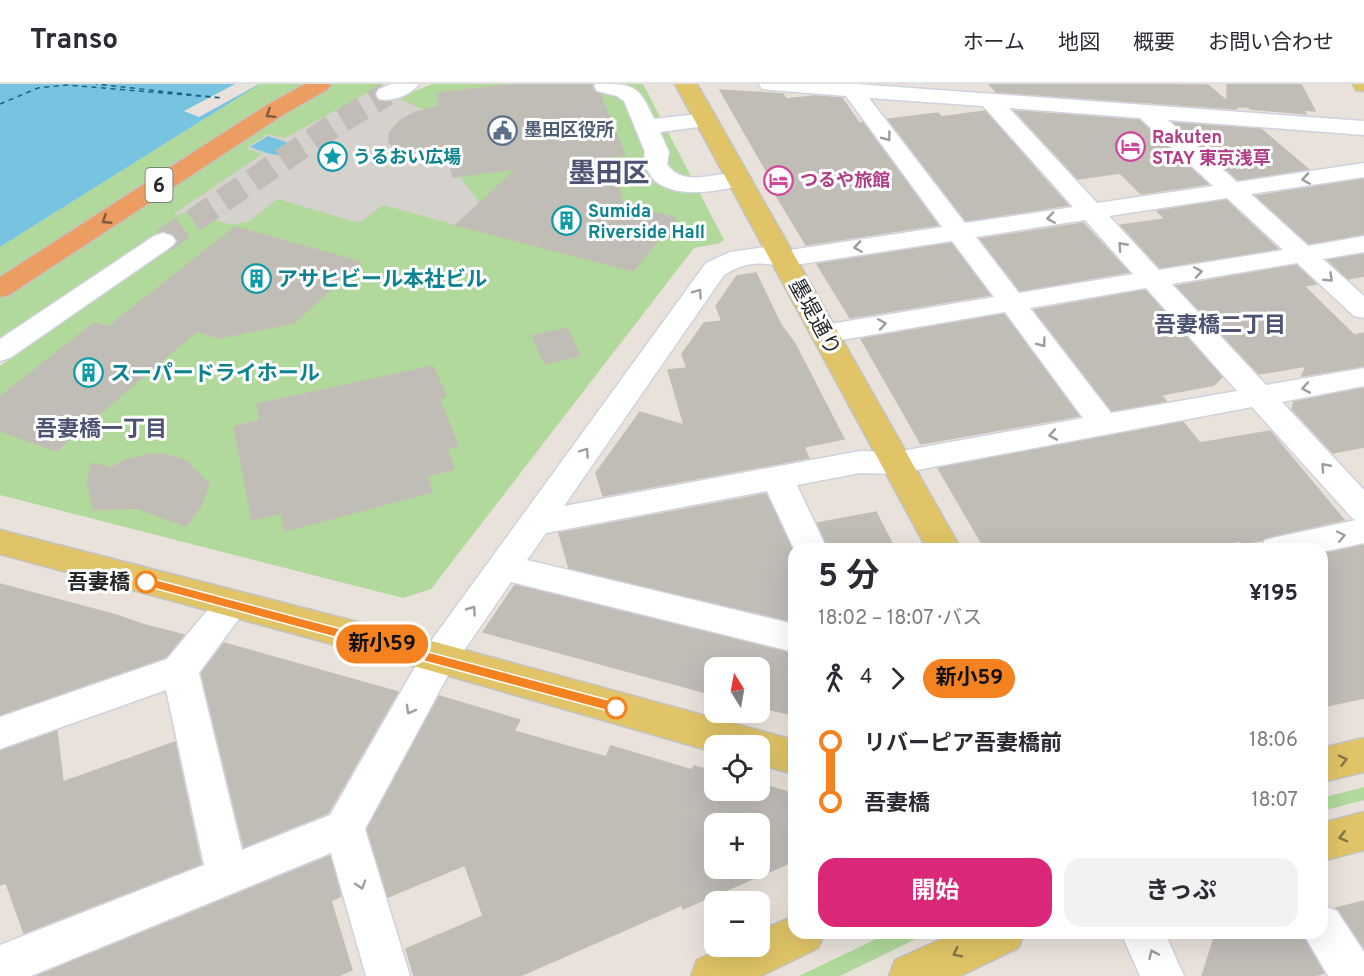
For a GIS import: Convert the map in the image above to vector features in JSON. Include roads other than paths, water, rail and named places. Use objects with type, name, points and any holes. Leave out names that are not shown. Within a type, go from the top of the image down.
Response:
[{"type":"highway","name":"6","points":[[0,265],[211,130],[288,84]]},
{"type":"highway","name":"6","points":[[0,289],[275,110],[320,84]]},
{"type":"main road","name":"墨堤通り","points":[[686,84],[941,543]]},
{"type":"main road","points":[[0,542],[438,658],[713,735]]},
{"type":"main road","points":[[770,750],[788,755]]},
{"type":"main road","points":[[1328,764],[1364,755]]},
{"type":"main road","points":[[1328,840],[1364,831]]},
{"type":"main road","points":[[713,976],[790,939]]},
{"type":"main road","points":[[910,976],[990,939]]},
{"type":"street","points":[[387,94],[408,84]]},
{"type":"street","points":[[770,84],[1364,128]]},
{"type":"street","points":[[605,86],[618,88],[631,95],[657,152],[655,164],[657,169],[672,182],[695,184],[738,179]]},
{"type":"street","points":[[852,90],[1104,425]]},
{"type":"street","points":[[989,100],[1364,510]]},
{"type":"street","points":[[1146,112],[1364,310]]},
{"type":"street","points":[[646,127],[706,120]]},
{"type":"street","points":[[0,967],[344,828],[438,658],[715,269],[730,261],[959,232],[1364,170]]},
{"type":"street","points":[[0,352],[163,241]]},
{"type":"street","points":[[824,334],[1364,244]]},
{"type":"street","points":[[535,523],[860,462],[896,463],[1364,377]]},
{"type":"street","points":[[777,477],[807,543]]},
{"type":"street","points":[[1305,543],[1364,531]]},
{"type":"street","points":[[502,567],[788,637]]},
{"type":"street","points":[[0,733],[180,670],[232,605]]},
{"type":"street","points":[[180,670],[227,875]]},
{"type":"street","points":[[344,828],[388,976]]},
{"type":"street","points":[[1328,935],[1354,976]]},
{"type":"street","points":[[1146,939],[1162,976]]},
{"type":"water","points":[[0,84],[260,84],[0,247]]},
{"type":"water","points":[[268,136],[292,144],[295,149],[290,153],[279,155],[250,147]]},
{"type":"tunnel","points":[[163,241],[333,126],[387,94]]},
{"type":"place","name":"墨田区役所","points":[[503,130]]},
{"type":"place","name":"Rakuten STAY 東京浅草","points":[[1131,147]]},
{"type":"place","name":"うるおい広場","points":[[332,157]]},
{"type":"place","name":"つるや旅館","points":[[779,180]]},
{"type":"place","name":"Sumida Riverside Hall","points":[[567,221]]},
{"type":"place","name":"アサヒビール本社ビル","points":[[256,279]]},
{"type":"place","name":"スーパードライホール","points":[[89,373]]},
{"type":"place","name":"吾妻橋","points":[[146,582]]},
{"type":"district","name":"墨田区","points":[[609,173]]},
{"type":"district","name":"吾妻橋二丁目","points":[[1220,324]]},
{"type":"district","name":"吾妻橋一丁目","points":[[101,428]]}]
